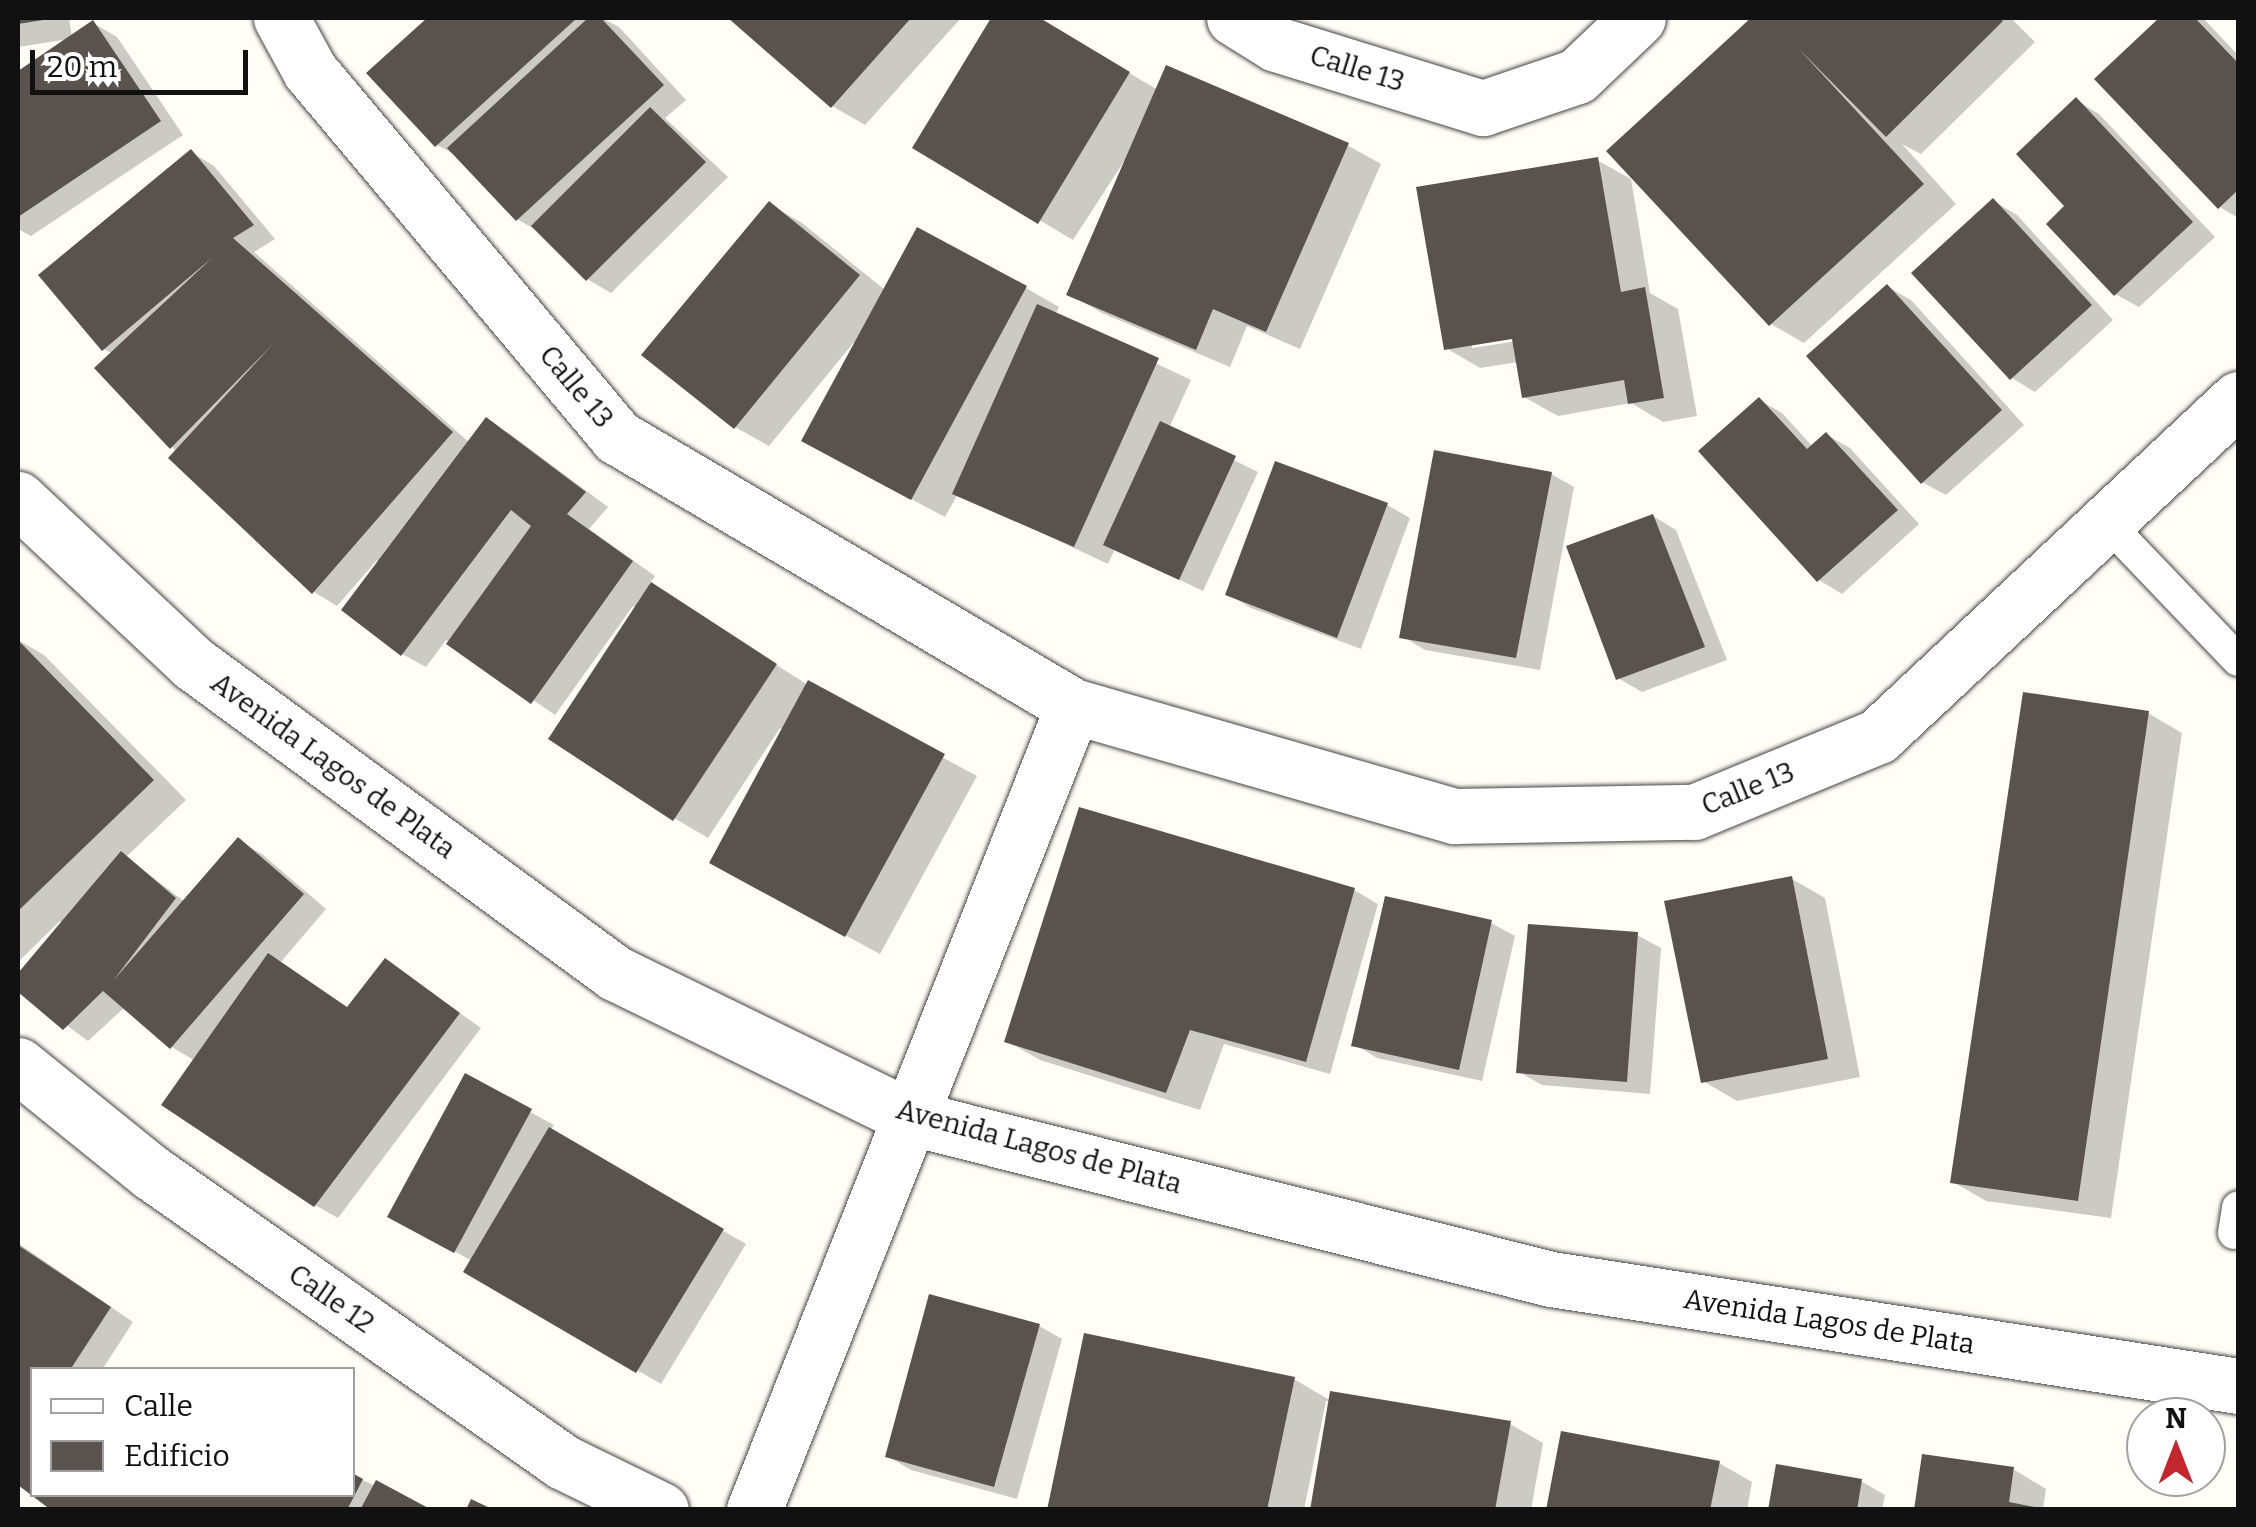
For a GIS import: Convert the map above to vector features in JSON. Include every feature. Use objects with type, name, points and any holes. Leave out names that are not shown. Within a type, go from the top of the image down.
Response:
[{"type":"street","name":"Calle 13","points":[[281,18],[310,71],[617,436],[1073,706],[1454,816],[1694,812],[1878,736],[2238,399]]},
{"type":"street","name":"Calle 13","points":[[1234,18],[1276,44],[1483,108],[1577,76],[1638,18]]},
{"type":"street","name":"Avenida Lagos de Plata","points":[[18,499],[194,664],[614,974],[912,1118],[1551,1279],[2238,1386]]},
{"type":"street","points":[[754,1510],[1073,706]]},
{"type":"street","name":"Calle 12","points":[[18,1065],[152,1173],[547,1451],[614,1490],[661,1510]]},
{"type":"lane","points":[[2108,524],[2238,660]]},
{"type":"building","points":[[18,18],[43,18],[43,20],[18,24]]},
{"type":"building","points":[[427,18],[577,18],[435,147],[366,73]]},
{"type":"building","points":[[588,18],[601,18],[664,85],[516,221],[447,148]]},
{"type":"building","points":[[728,18],[911,18],[831,108]]},
{"type":"building","points":[[991,18],[1040,18],[1130,72],[1038,224],[912,148]]},
{"type":"building","points":[[1751,18],[2003,21],[1886,137],[1798,48],[1924,184],[1769,326],[1606,151]]},
{"type":"building","points":[[2159,18],[2195,18],[2238,63],[2238,190],[2218,209],[2094,79]]},
{"type":"building","points":[[93,20],[161,121],[18,217],[18,71]]},
{"type":"building","points":[[1166,65],[1349,143],[1266,332],[1213,309],[1196,350],[1066,295]]},
{"type":"building","points":[[2076,97],[2193,222],[2114,296],[2046,224],[2064,206],[2016,154]]},
{"type":"building","points":[[650,107],[706,162],[586,281],[531,226]]},
{"type":"building","points":[[191,149],[254,225],[233,238],[453,432],[312,594],[168,458],[274,343],[170,449],[94,368],[213,257],[102,351],[38,275]]},
{"type":"building","points":[[1598,157],[1621,292],[1645,287],[1664,398],[1628,404],[1624,380],[1522,398],[1512,339],[1444,350],[1416,187]]},
{"type":"building","points":[[1993,198],[2092,305],[2010,380],[1911,273]]},
{"type":"building","points":[[769,201],[860,275],[734,429],[641,355]]},
{"type":"building","points":[[917,227],[1027,286],[911,500],[801,441]]},
{"type":"building","points":[[1887,284],[2002,410],[1921,484],[1806,356]]},
{"type":"building","points":[[1037,304],[1159,358],[1074,547],[952,494]]},
{"type":"building","points":[[1759,397],[1807,449],[1826,432],[1898,510],[1817,582],[1698,451]]},
{"type":"building","points":[[486,417],[586,492],[567,514],[633,561],[531,704],[446,644],[531,526],[511,510],[401,656],[341,610]]},
{"type":"building","points":[[1160,421],[1236,456],[1179,580],[1103,545]]},
{"type":"building","points":[[1434,450],[1552,472],[1516,658],[1399,638]]},
{"type":"building","points":[[1275,461],[1388,503],[1337,638],[1225,595]]},
{"type":"building","points":[[1653,514],[1705,647],[1616,680],[1566,546]]},
{"type":"building","points":[[651,582],[777,664],[673,821],[548,739]]},
{"type":"building","points":[[18,640],[154,780],[18,911]]},
{"type":"building","points":[[808,680],[945,754],[845,937],[709,863]]},
{"type":"building","points":[[2023,692],[2149,711],[2078,1201],[1950,1183]]},
{"type":"building","points":[[1079,807],[1355,888],[1306,1062],[1190,1030],[1166,1093],[1004,1042]]},
{"type":"building","points":[[238,837],[304,894],[170,1049],[103,991],[63,1030],[18,992],[18,973],[121,851],[176,898],[113,981]]},
{"type":"building","points":[[1792,876],[1828,1059],[1701,1083],[1664,901]]},
{"type":"building","points":[[1385,896],[1492,920],[1459,1070],[1351,1046]]},
{"type":"building","points":[[1528,924],[1638,932],[1627,1082],[1516,1073]]},
{"type":"building","points":[[268,953],[347,1007],[385,958],[460,1013],[314,1207],[161,1105]]},
{"type":"building","points":[[465,1073],[532,1109],[454,1253],[387,1217]]},
{"type":"building","points":[[549,1127],[724,1229],[636,1373],[463,1272]]},
{"type":"building","points":[[18,1245],[111,1307],[72,1367],[30,1367],[30,1494],[18,1485]]},
{"type":"building","points":[[929,1294],[1040,1324],[994,1487],[885,1457]]},
{"type":"building","points":[[1084,1333],[1295,1377],[1267,1510],[1047,1510]]},
{"type":"building","points":[[1330,1391],[1511,1421],[1495,1510],[1310,1510]]},
{"type":"building","points":[[1561,1431],[1720,1461],[1710,1510],[1546,1510]]},
{"type":"building","points":[[1922,1454],[2014,1467],[2009,1502],[2050,1510],[1914,1510]]},
{"type":"building","points":[[1776,1464],[1862,1479],[1857,1510],[1768,1510]]},
{"type":"building","points":[[355,1475],[363,1479],[355,1494]]},
{"type":"building","points":[[376,1480],[432,1510],[360,1510]]},
{"type":"building","points":[[34,1497],[354,1497],[347,1510],[51,1510]]},
{"type":"building","points":[[471,1499],[494,1510],[466,1510]]}]
